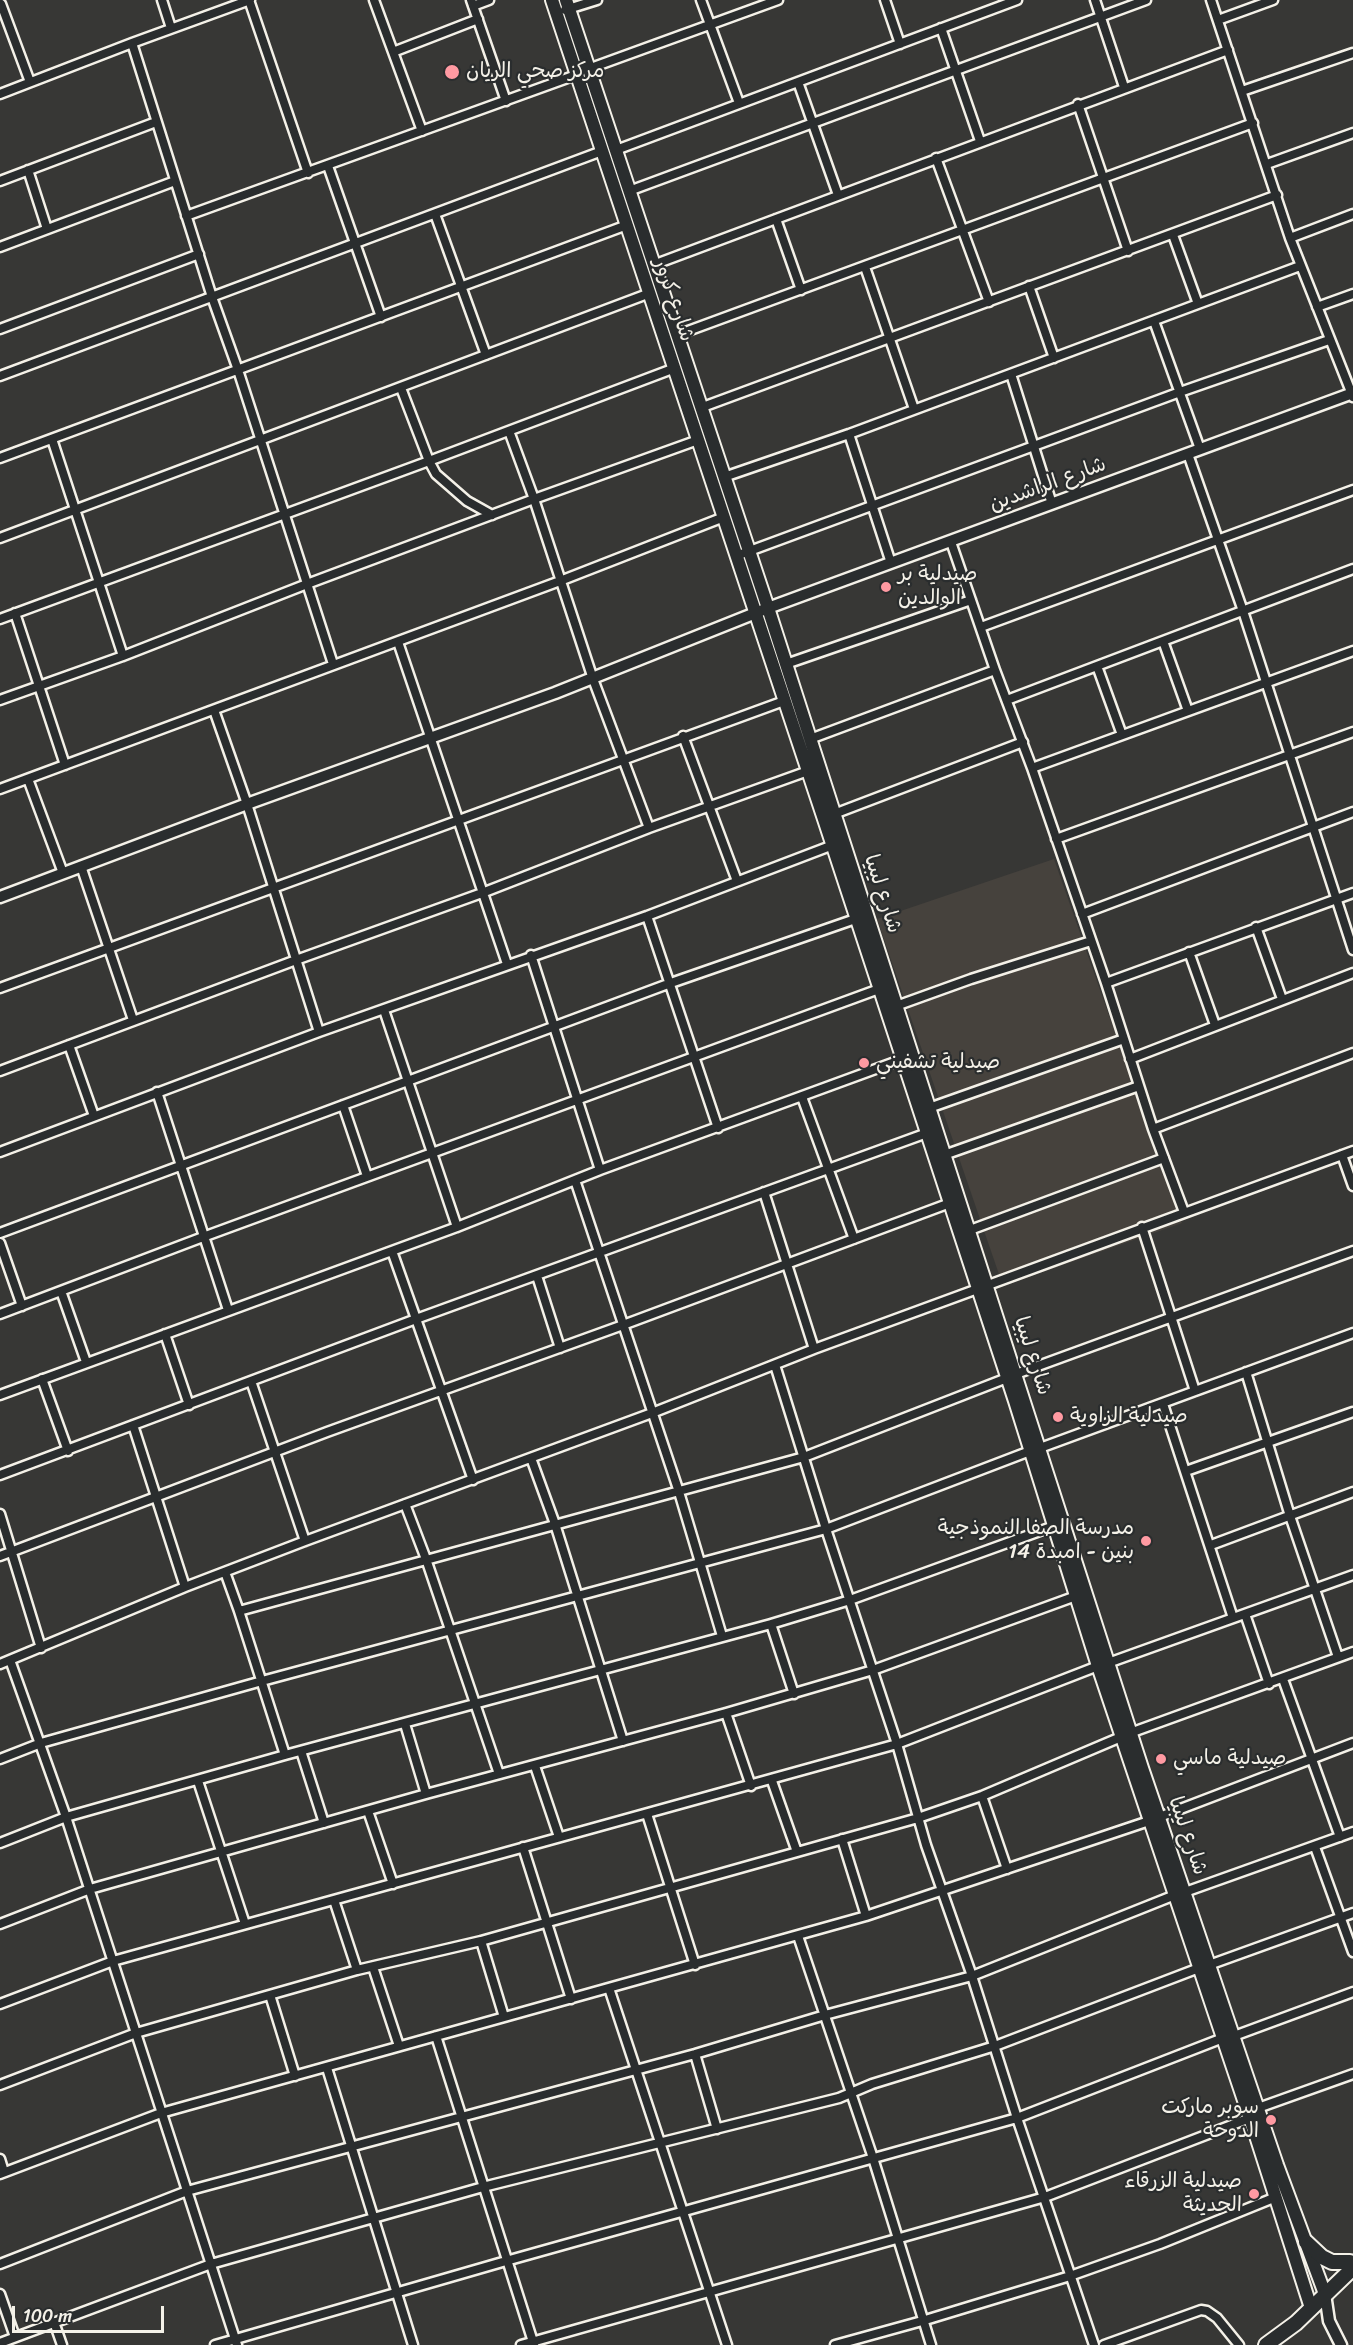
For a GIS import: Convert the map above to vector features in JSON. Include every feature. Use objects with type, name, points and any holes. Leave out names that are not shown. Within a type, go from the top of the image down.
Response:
[{"type":"highway","points":[[1306,2242],[1322,2257],[1332,2262],[1352,2263]]},
{"type":"highway","points":[[1266,2345],[1280,2333],[1290,2317],[1309,2304],[1352,2263]]},
{"type":"main road","name":"شارع كرور","points":[[552,0],[756,613]]},
{"type":"main road","name":"شارع كرور","points":[[568,5],[768,608]]},
{"type":"main road","name":"شارع ليبيا","points":[[768,608],[834,813],[845,866],[896,1005],[970,1230],[982,1287]]},
{"type":"main road","name":"شارع ليبيا","points":[[756,613],[833,845],[845,866]]},
{"type":"main road","name":"شارع ليبيا","points":[[862,917],[879,989],[950,1203],[982,1287],[1126,1735],[1254,2113],[1276,2197],[1309,2304]]},
{"type":"main road","name":"شارع ليبيا","points":[[1035,1450],[1054,1526],[1077,1581],[1076,1596],[1103,1665]]},
{"type":"main road","name":"شارع ليبيا","points":[[1254,2113],[1324,2290]]},
{"type":"street","points":[[12,0],[1,4],[30,82]]},
{"type":"street","points":[[162,0],[171,28]]},
{"type":"street","points":[[0,94],[249,0],[308,173]]},
{"type":"street","points":[[374,0],[422,131]]},
{"type":"street","points":[[489,0],[472,3],[506,100]]},
{"type":"street","points":[[556,13],[568,5],[597,0]]},
{"type":"street","points":[[701,0],[739,103]]},
{"type":"street","points":[[588,69],[778,0]]},
{"type":"street","points":[[885,0],[900,44]]},
{"type":"street","points":[[616,150],[1017,0]]},
{"type":"street","points":[[1095,0],[1124,87]]},
{"type":"street","points":[[629,191],[1146,0]]},
{"type":"street","points":[[1211,0],[1300,266],[1352,394]]},
{"type":"street","points":[[1218,20],[1273,0]]},
{"type":"street","points":[[393,52],[478,20]]},
{"type":"street","points":[[941,28],[980,141]]},
{"type":"street","points":[[132,43],[212,297],[238,370],[333,664]]},
{"type":"street","points":[[653,265],[1078,104],[1228,50]]},
{"type":"street","points":[[1242,91],[1353,53]]},
{"type":"street","points":[[186,216],[576,75]]},
{"type":"street","points":[[798,82],[838,195]]},
{"type":"street","points":[[1078,104],[1128,250]]},
{"type":"street","points":[[0,181],[156,122]]},
{"type":"street","points":[[677,334],[1253,123]]},
{"type":"street","points":[[1267,164],[1353,133]]},
{"type":"street","points":[[0,376],[603,151]]},
{"type":"street","points":[[936,158],[988,302]]},
{"type":"street","points":[[328,166],[381,317]]},
{"type":"street","points":[[28,170],[47,229]]},
{"type":"street","points":[[0,247],[175,181]]},
{"type":"street","points":[[700,408],[1277,195]]},
{"type":"street","points":[[435,214],[486,355]]},
{"type":"street","points":[[1290,238],[1353,214]]},
{"type":"street","points":[[776,219],[801,290]]},
{"type":"street","points":[[0,458],[627,225]]},
{"type":"street","points":[[1173,235],[1198,304]]},
{"type":"street","points":[[0,328],[199,254]]},
{"type":"street","points":[[724,477],[849,434],[1300,266]]},
{"type":"street","points":[[865,267],[914,410]]},
{"type":"street","points":[[1029,286],[1054,358]]},
{"type":"street","points":[[0,538],[650,293]]},
{"type":"street","points":[[1317,307],[1353,294]]},
{"type":"street","points":[[1154,321],[1200,449]]},
{"type":"street","points":[[736,556],[1180,392],[1329,340]]},
{"type":"street","points":[[0,619],[675,368]]},
{"type":"street","points":[[1011,374],[1052,504]]},
{"type":"street","points":[[401,388],[436,474],[467,501],[492,515]]},
{"type":"street","name":"شارع الراشدين","points":[[0,897],[247,804],[593,679],[768,608],[1352,394]]},
{"type":"street","points":[[509,431],[534,499],[593,679],[649,828]]},
{"type":"street","points":[[849,434],[891,563]]},
{"type":"street","points":[[52,439],[123,656]]},
{"type":"street","points":[[0,700],[123,656],[534,499],[698,440]]},
{"type":"street","points":[[1188,454],[1267,683],[1353,950]]},
{"type":"street","points":[[981,627],[1353,490]]},
{"type":"street","points":[[0,789],[333,664],[398,642],[724,517]]},
{"type":"street","points":[[951,542],[995,670],[1023,742],[1106,983],[1153,1129],[1184,1212]]},
{"type":"street","points":[[1007,700],[1353,569]]},
{"type":"street","points":[[786,664],[971,600]]},
{"type":"street","points":[[15,613],[65,765]]},
{"type":"street","points":[[1163,641],[1188,711]]},
{"type":"street","points":[[398,642],[507,964]]},
{"type":"street","points":[[1032,768],[1353,651]]},
{"type":"street","points":[[1097,666],[1122,735]]},
{"type":"street","points":[[810,739],[995,670]]},
{"type":"street","points":[[0,988],[458,821],[683,736],[784,701]]},
{"type":"street","points":[[214,710],[247,804],[319,1032]]},
{"type":"street","points":[[1056,839],[1353,732]]},
{"type":"street","points":[[683,736],[737,881]]},
{"type":"street","points":[[834,813],[1023,742]]},
{"type":"street","points":[[0,1071],[482,893],[649,828],[808,771]]},
{"type":"street","points":[[28,779],[63,873]]},
{"type":"street","points":[[1082,914],[1353,812]]},
{"type":"street","points":[[0,1152],[319,1032],[647,916],[833,845]]},
{"type":"street","points":[[81,866],[133,1020]]},
{"type":"street","points":[[1106,983],[1353,893]]},
{"type":"street","points":[[647,916],[718,1128]]},
{"type":"street","points":[[0,1233],[668,984],[862,917]]},
{"type":"street","points":[[1257,927],[1282,999]]},
{"type":"street","points":[[896,1005],[1091,941]]},
{"type":"street","points":[[1189,952],[1215,1025]]},
{"type":"street","points":[[531,956],[600,1170]]},
{"type":"street","points":[[1130,1059],[1353,973]]},
{"type":"street","points":[[0,1314],[203,1237],[879,989]]},
{"type":"street","points":[[384,1010],[457,1227]]},
{"type":"street","points":[[929,1108],[1124,1039]]},
{"type":"street","points":[[69,1045],[94,1116]]},
{"type":"street","points":[[1153,1129],[1353,1053]]},
{"type":"street","points":[[0,1395],[457,1227],[600,1170],[903,1059]]},
{"type":"street","points":[[944,1155],[1139,1086]]},
{"type":"street","points":[[157,1092],[228,1310]]},
{"type":"street","points":[[802,1097],[854,1239]]},
{"type":"street","points":[[343,1105],[368,1176]]},
{"type":"street","points":[[0,1475],[416,1319],[927,1133]]},
{"type":"street","points":[[0,1664],[185,1587],[305,1541],[652,1413],[814,1349],[1353,1151]]},
{"type":"street","points":[[1342,1155],[1353,1186]]},
{"type":"street","points":[[970,1230],[1164,1158]]},
{"type":"street","points":[[575,1180],[679,1492],[722,1636]]},
{"type":"street","points":[[764,1192],[814,1349]]},
{"type":"street","points":[[0,1556],[950,1203]]},
{"type":"street","points":[[1142,1227],[1195,1391]]},
{"type":"street","points":[[0,1243],[22,1305]]},
{"type":"street","points":[[392,1251],[473,1480]]},
{"type":"street","points":[[239,1611],[804,1457],[1011,1376],[1353,1251]]},
{"type":"street","points":[[537,1276],[560,1348]]},
{"type":"street","points":[[61,1291],[86,1362]]},
{"type":"street","points":[[0,1759],[41,1743],[826,1529],[1353,1333]]},
{"type":"street","points":[[165,1334],[189,1405]]},
{"type":"street","points":[[775,1365],[897,1744],[918,1818],[1094,2345]]},
{"type":"street","points":[[1246,1372],[1290,1516],[1338,1658]]},
{"type":"street","points":[[42,1379],[68,1451]]},
{"type":"street","points":[[251,1381],[305,1541]]},
{"type":"street","points":[[1163,1404],[1233,1618]]},
{"type":"street","points":[[1186,1471],[1353,1412]]},
{"type":"street","points":[[133,1425],[185,1587]]},
{"type":"street","points":[[531,1458],[555,1524],[622,1741]]},
{"type":"street","points":[[1211,1545],[1353,1492]]},
{"type":"street","points":[[405,1504],[499,1774]]},
{"type":"street","points":[[0,1514],[40,1648]]},
{"type":"street","points":[[0,1843],[66,1817],[285,1755],[771,1624],[850,1600],[1054,1526]]},
{"type":"street","points":[[225,1572],[285,1755]]},
{"type":"street","points":[[0,2004],[113,1961],[559,1837],[772,1781],[897,1744],[1103,1665],[1353,1575]]},
{"type":"street","points":[[0,1924],[90,1889],[426,1794],[794,1694],[873,1670],[1076,1596]]},
{"type":"street","points":[[1245,1614],[1269,1684]]},
{"type":"street","points":[[771,1624],[794,1694]]},
{"type":"street","points":[[0,2085],[136,2033],[357,1970],[481,1941],[918,1818],[982,1796],[1126,1735],[1353,1652]]},
{"type":"street","points":[[10,1660],[41,1743],[90,1889],[236,2341]]},
{"type":"street","points":[[1283,1679],[1340,1837]]},
{"type":"street","points":[[726,1713],[751,1786]]},
{"type":"street","points":[[405,1724],[426,1794]]},
{"type":"street","points":[[0,2159],[2,2173],[161,2113],[866,1916],[1154,1819],[1353,1743]]},
{"type":"street","points":[[301,1751],[324,1824]]},
{"type":"street","points":[[535,1766],[559,1837]]},
{"type":"street","points":[[198,1781],[245,1924]]},
{"type":"street","points":[[772,1781],[797,1852]]},
{"type":"street","points":[[982,1796],[1007,1869]]},
{"type":"street","points":[[368,1811],[393,1884]]},
{"type":"street","points":[[647,1814],[695,1965]]},
{"type":"street","points":[[0,2264],[187,2191],[461,2115],[695,2054],[825,2015],[972,1976],[1180,1894],[1353,1832]]},
{"type":"street","points":[[842,1839],[866,1916]]},
{"type":"street","points":[[523,1847],[571,1999]]},
{"type":"street","points":[[1315,1847],[1353,1952]]},
{"type":"street","points":[[334,1900],[357,1970]]},
{"type":"street","points":[[0,2343],[211,2264],[483,2187],[851,2094],[872,2085],[995,2046],[1204,1966],[1353,1913]]},
{"type":"street","points":[[798,1936],[873,2158],[931,2345]]},
{"type":"street","points":[[481,1941],[504,2017]]},
{"type":"street","points":[[373,1966],[399,2046]]},
{"type":"street","points":[[609,1988],[727,2345]]},
{"type":"street","points":[[215,2345],[236,2341],[397,2292],[1017,2118],[1353,1992]]},
{"type":"street","points":[[270,1995],[295,2076]]},
{"type":"street","points":[[436,2036],[533,2343]]},
{"type":"street","points":[[695,2054],[717,2129]]},
{"type":"street","points":[[327,2068],[413,2345]]},
{"type":"street","points":[[520,2345],[1045,2197],[1353,2074]]},
{"type":"street","points":[[841,2344],[1070,2276],[1160,2244],[1276,2197]]},
{"type":"street","points":[[1324,2290],[1329,2321],[1341,2345]]},
{"type":"street","points":[[0,2294],[15,2337]]},
{"type":"street","points":[[1309,2304],[1329,2321]]},
{"type":"street","points":[[1104,2345],[1201,2310],[1217,2318],[1239,2345]]},
{"type":"street","points":[[54,2322],[62,2345]]},
{"type":"shaded area","points":[[1054,859],[1182,1223],[1003,1286],[877,919]]},
{"type":"place","name":"مركز صحي الريان","points":[[452,72]]},
{"type":"place","name":"صيدلية بر الوالدين","points":[[886,587]]},
{"type":"place","name":"صيدلية تشفيني","points":[[864,1063]]},
{"type":"place","name":"صيدلية الزاوية","points":[[1058,1417]]},
{"type":"place","name":"مدرسة الصفا النموذجية بنين - امبدة 14","points":[[1146,1541]]},
{"type":"place","name":"صيدلية ماسي","points":[[1161,1759]]},
{"type":"place","name":"سوبر ماركت الدوحة","points":[[1271,2120]]},
{"type":"place","name":"صيدلية الزرقاء الحديثة","points":[[1254,2194]]}]
